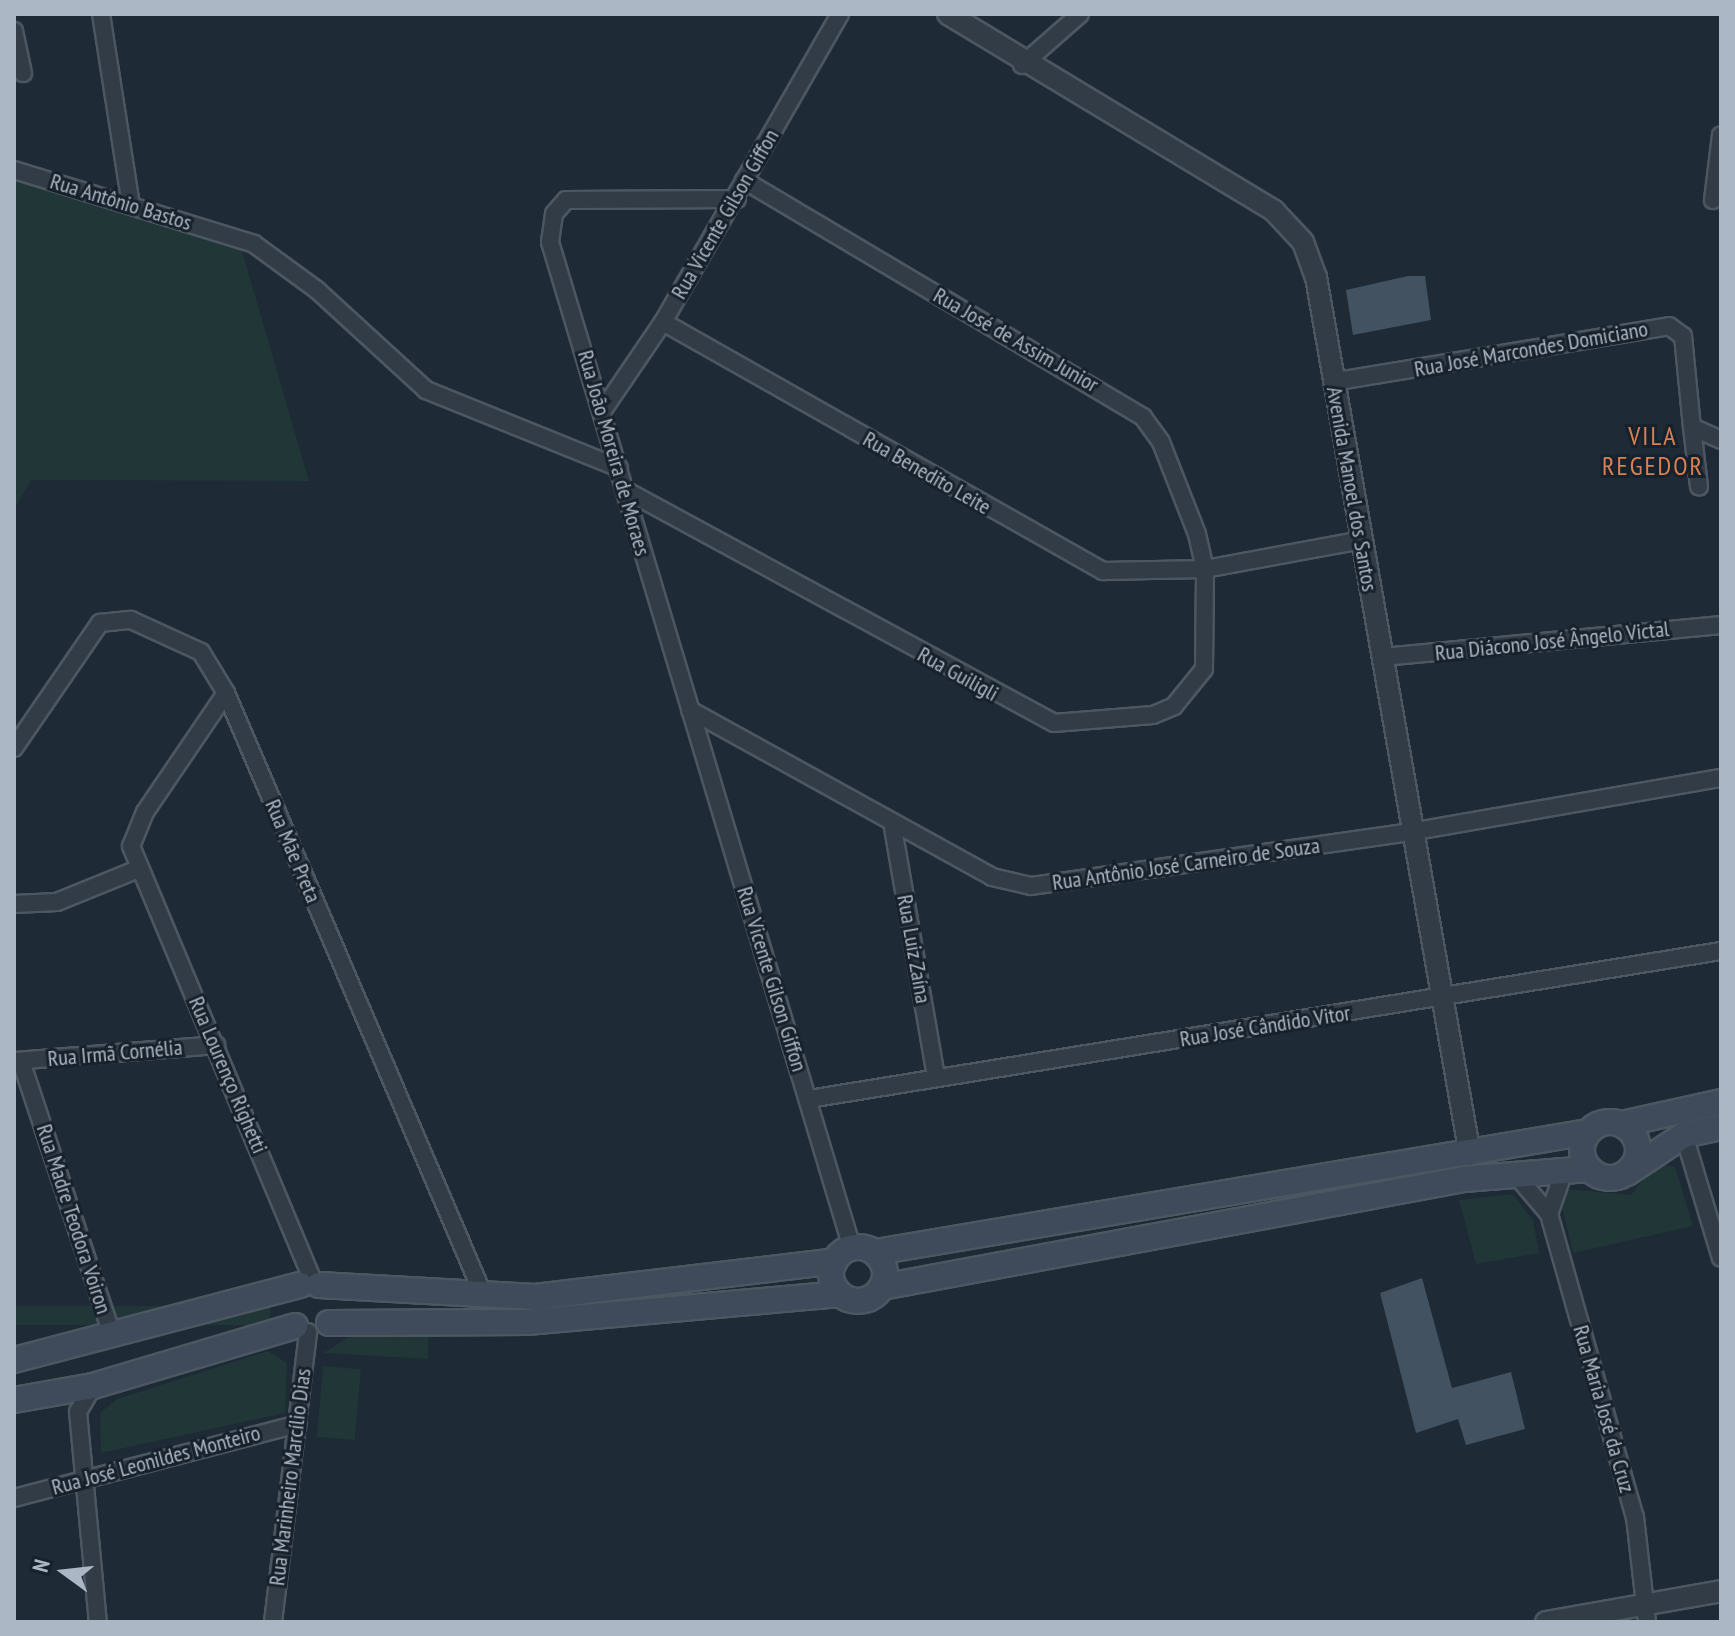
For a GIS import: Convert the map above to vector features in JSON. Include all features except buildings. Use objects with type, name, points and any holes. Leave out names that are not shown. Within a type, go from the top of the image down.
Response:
[{"type":"main road","points":[[14,1360],[111,1332],[311,1284],[535,1297],[854,1254],[1470,1155],[1588,1132],[1604,1122],[1622,1124],[1721,1102]]},
{"type":"main road","points":[[1621,1176],[1638,1155],[1635,1137],[1622,1124]]},
{"type":"main road","points":[[14,1400],[93,1386],[311,1327],[527,1322],[840,1294],[866,1300],[882,1287],[1512,1172],[1589,1169],[1621,1176],[1684,1135],[1721,1127]]},
{"type":"main road","points":[[1588,1132],[1582,1146],[1589,1169]]},
{"type":"main road","points":[[854,1254],[885,1271],[882,1287]]},
{"type":"main road","points":[[840,1294],[831,1277],[854,1254]]},
{"type":"main road","points":[[311,1284],[334,1301],[311,1327]]},
{"type":"main road","points":[[311,1284],[287,1301],[311,1327]]},
{"type":"street","points":[[101,14],[131,205]]},
{"type":"street","name":"Rua Vicente Gilson Giffon","points":[[603,410],[663,322],[737,199],[744,180],[840,14]]},
{"type":"street","name":"Avenida Manoel dos Santos","points":[[948,14],[1022,65],[1294,227],[1316,277],[1332,382],[1416,831],[1440,999],[1470,1155]]},
{"type":"street","points":[[1022,65],[1080,14]]},
{"type":"street","points":[[14,31],[23,73]]},
{"type":"street","points":[[1713,200],[1721,135]]},
{"type":"street","name":"Rua Antônio Bastos","points":[[14,170],[228,234],[272,254],[426,390],[619,468]]},
{"type":"street","name":"Rua José de Assim Junior","points":[[744,180],[1143,417],[1175,471],[1205,569]]},
{"type":"street","name":"Rua João Moreira de Moraes","points":[[690,710],[603,410],[550,242],[554,214],[566,200],[737,199]]},
{"type":"street","name":"Rua Benedito Leite","points":[[663,322],[1074,557],[1123,574],[1205,569],[1361,540]]},
{"type":"street","name":"Rua José Marcondes Domiciano","points":[[1332,382],[1669,326],[1683,336],[1699,487]]},
{"type":"street","points":[[1692,427],[1721,440]]},
{"type":"street","name":"Rua Guiligli","points":[[625,490],[1016,706],[1069,725],[1153,715],[1193,689],[1208,648],[1205,569]]},
{"type":"street","name":"Rua Mãe Preta","points":[[14,748],[85,636],[115,619],[188,642],[226,693],[483,1294]]},
{"type":"street","name":"Rua Diácono José Ângelo Victal","points":[[1383,657],[1721,625]]},
{"type":"street","points":[[14,904],[57,902],[136,870],[132,833],[226,693]]},
{"type":"street","name":"Rua Vicente Gilson Giffon","points":[[690,710],[854,1254]]},
{"type":"street","name":"Rua Antônio José Carneiro de Souza","points":[[690,710],[992,877],[1031,886],[1416,831],[1721,778]]},
{"type":"street","name":"Rua Luiz Zaína","points":[[892,822],[936,1076]]},
{"type":"street","name":"Rua Lourenço Righetti","points":[[136,870],[216,1045],[311,1284]]},
{"type":"street","name":"Rua José Cândido Vitor","points":[[809,1099],[1721,951]]},
{"type":"street","name":"Rua Irmã Cornélia","points":[[18,1061],[216,1045]]},
{"type":"street","name":"Rua Madre Teodora Voiron","points":[[18,1061],[111,1332]]},
{"type":"street","points":[[1684,1135],[1721,1258]]},
{"type":"street","points":[[1549,1214],[1564,1171]]},
{"type":"street","name":"Rua Maria José da Cruz","points":[[1512,1172],[1549,1214],[1635,1517],[1647,1614]]},
{"type":"street","name":"Rua Marinheiro Marcílio Dias","points":[[273,1622],[311,1327]]},
{"type":"street","points":[[93,1386],[78,1412],[88,1476],[98,1622]]},
{"type":"street","name":"Rua José Leonildes Monteiro","points":[[14,1498],[88,1476],[298,1424]]},
{"type":"street","points":[[1546,1622],[1647,1614],[1721,1591]]},
{"type":"green space","points":[[14,178],[240,244],[309,481],[31,480],[14,510]]},
{"type":"green space","points":[[1654,1166],[1675,1167],[1693,1226],[1573,1253],[1561,1202],[1567,1189],[1631,1195]]},
{"type":"green space","points":[[1513,1194],[1533,1220],[1539,1253],[1476,1264],[1459,1200]]},
{"type":"green space","points":[[14,1306],[270,1306],[270,1325],[14,1325]]},
{"type":"green space","points":[[428,1333],[428,1359],[323,1353],[350,1336]]},
{"type":"green space","points":[[268,1351],[287,1363],[285,1413],[101,1453],[100,1413],[117,1399]]},
{"type":"green space","points":[[323,1366],[361,1369],[355,1440],[317,1437]]},
{"type":"district","name":"VILA REGEDOR","points":[[1653,451]]}]
